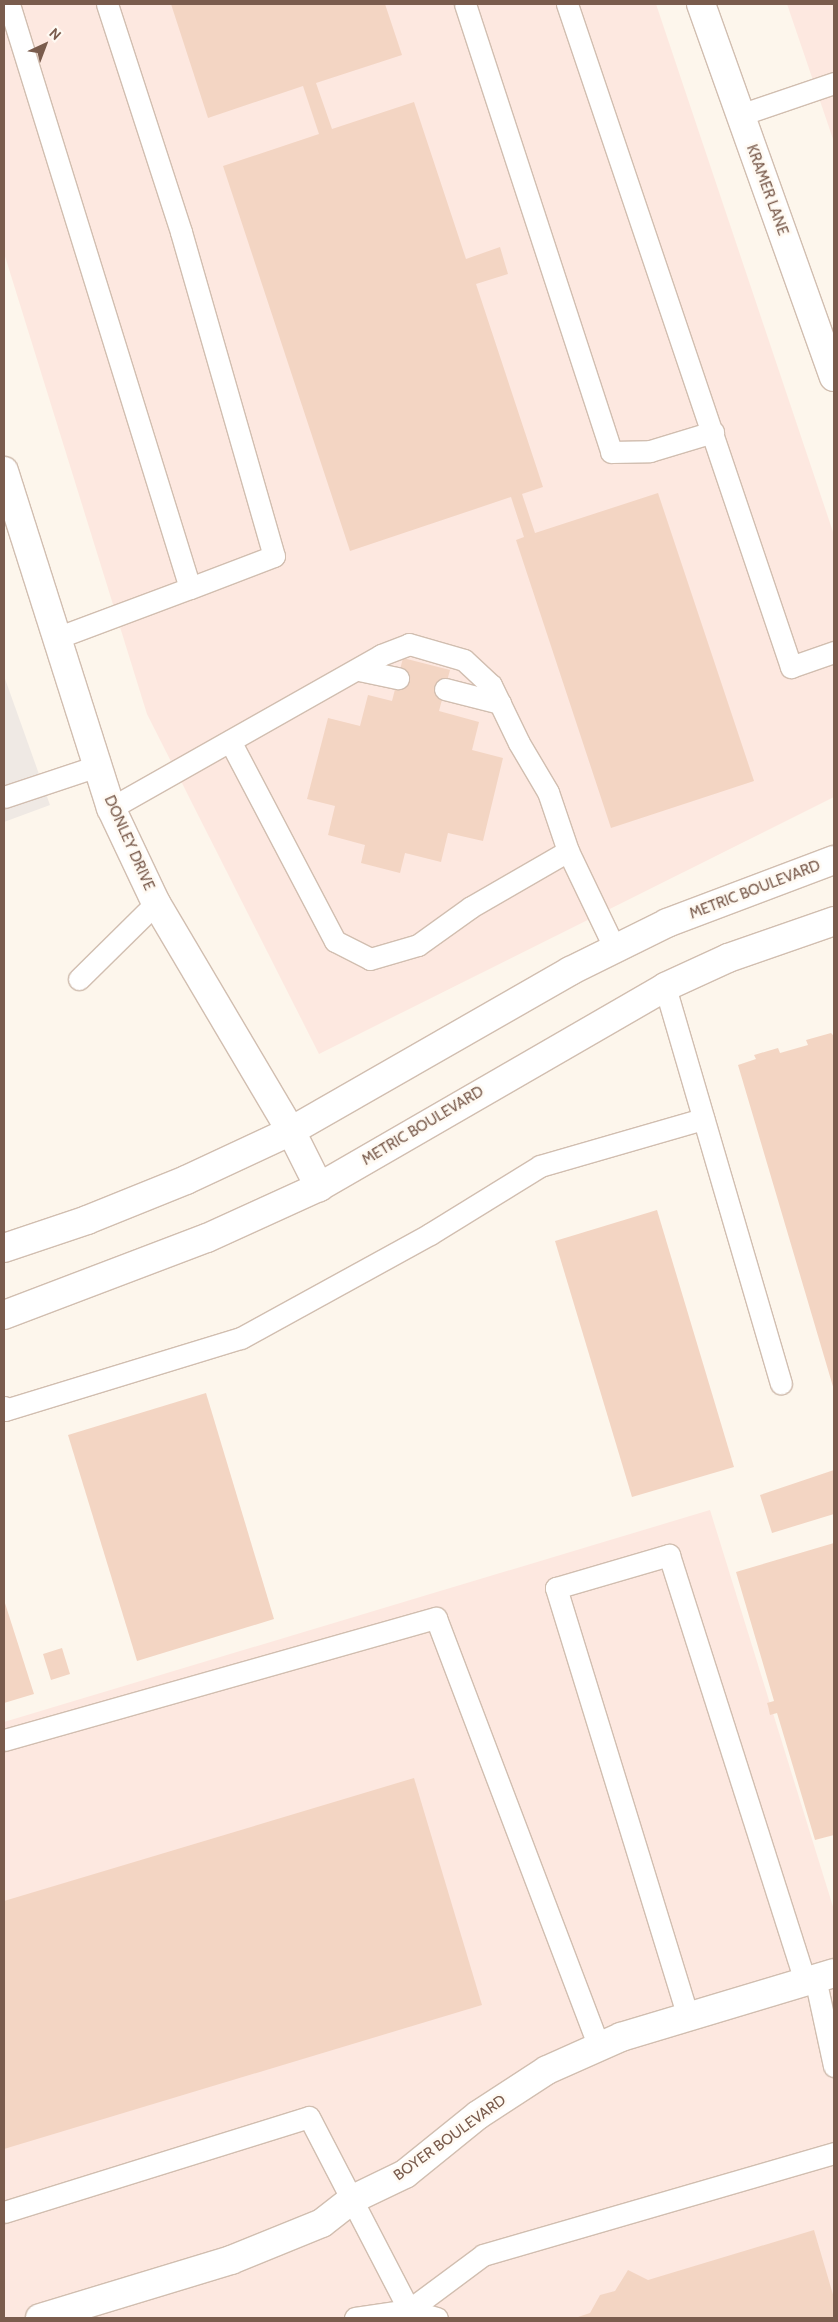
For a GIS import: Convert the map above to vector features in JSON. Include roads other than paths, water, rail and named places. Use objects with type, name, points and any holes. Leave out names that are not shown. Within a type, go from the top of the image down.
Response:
[{"type":"street","name":"KRAMER LANE","points":[[701,4],[834,376]]},
{"type":"street","name":"DONLEY DRIVE","points":[[4,471],[111,808],[156,903],[291,1131],[319,1187]]},
{"type":"street","name":"METRIC BOULEVARD","points":[[4,1248],[132,1202],[291,1131],[570,971],[667,923],[834,860]]},
{"type":"street","name":"METRIC BOULEVARD","points":[[4,1315],[207,1238],[319,1187],[665,987],[728,958],[834,921]]},
{"type":"street","name":"BOYER BOULEVARD","points":[[40,2318],[231,2260],[322,2223],[353,2199],[405,2174],[478,2115],[547,2070],[599,2047],[818,1977]]},
{"type":"lane","points":[[9,4],[190,588]]},
{"type":"lane","points":[[56,638],[274,556],[181,232],[107,4]]},
{"type":"lane","points":[[466,4],[611,452],[650,452],[713,432]]},
{"type":"lane","points":[[567,4],[791,667],[834,652]]},
{"type":"lane","points":[[740,115],[834,83]]},
{"type":"lane","points":[[111,808],[409,644],[464,660],[492,685],[548,792],[568,851],[615,949]]},
{"type":"lane","points":[[359,670],[398,678]]},
{"type":"lane","points":[[444,689],[500,703]]},
{"type":"lane","points":[[230,741],[335,941],[370,959],[418,945],[471,907],[568,851]]},
{"type":"lane","points":[[4,796],[98,766]]},
{"type":"lane","points":[[79,979],[156,903]]},
{"type":"lane","points":[[665,987],[781,1383]]},
{"type":"lane","points":[[4,1407],[5,1410],[240,1338],[430,1234],[540,1166],[703,1119]]},
{"type":"lane","points":[[688,2017],[556,1588],[669,1555],[818,1977],[834,2066]]},
{"type":"lane","points":[[4,1740],[436,1618],[599,2047]]},
{"type":"lane","points":[[4,2212],[308,2117],[353,2199],[407,2314]]},
{"type":"lane","points":[[407,2314],[483,2255],[834,2153]]},
{"type":"lane","points":[[355,2318],[407,2314],[437,2318]]}]
